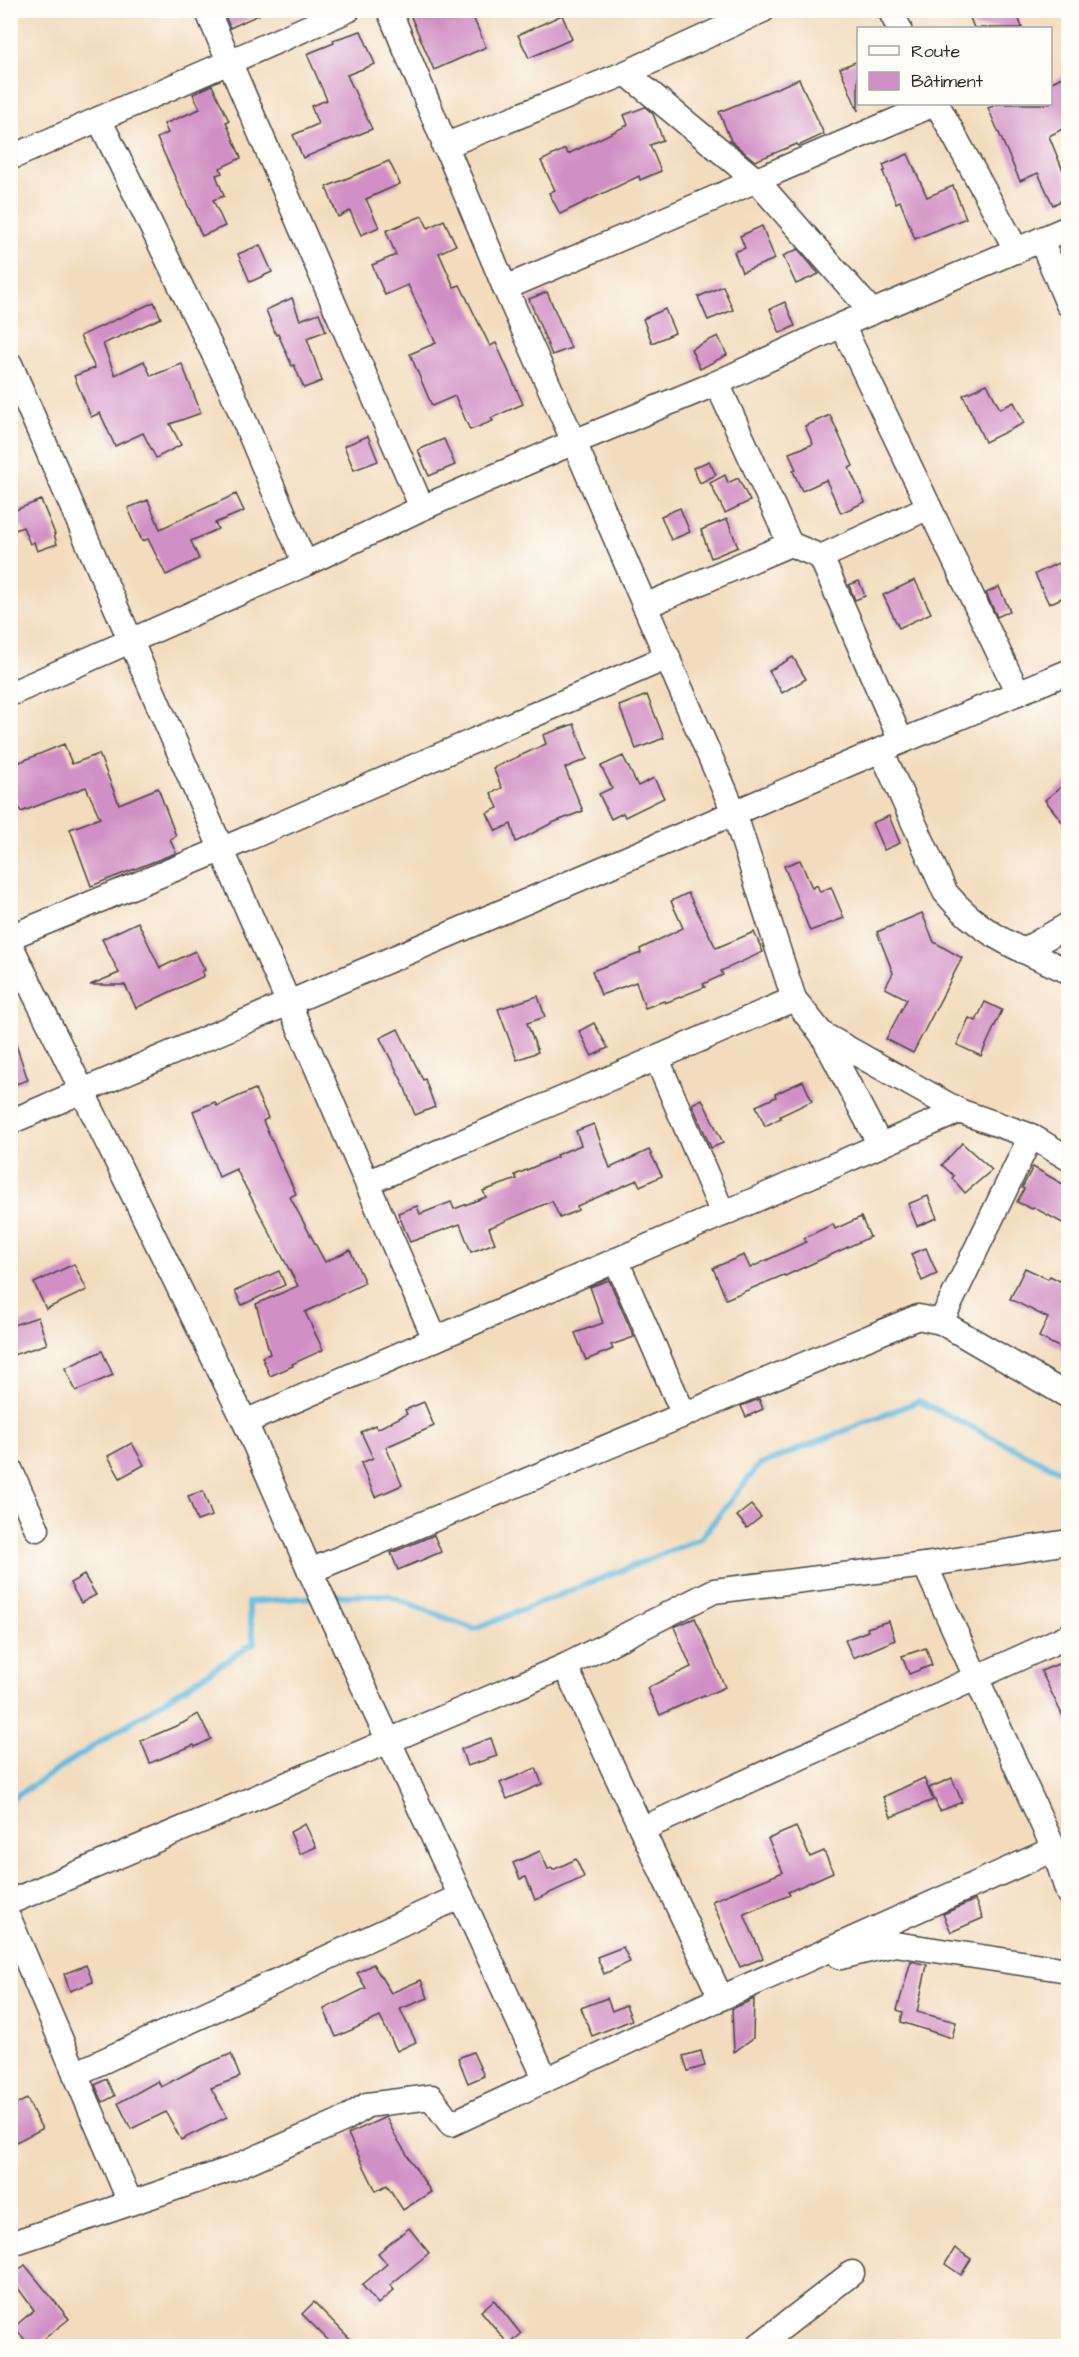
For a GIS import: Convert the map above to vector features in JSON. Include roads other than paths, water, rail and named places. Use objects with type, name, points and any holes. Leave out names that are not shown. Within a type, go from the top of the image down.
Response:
[{"type":"street","points":[[207,10],[422,508]]},
{"type":"street","points":[[10,158],[348,10]]},
{"type":"street","points":[[388,10],[505,288],[668,657],[734,813],[794,999],[822,1034],[880,1145]]},
{"type":"street","points":[[444,146],[626,73],[763,10]]},
{"type":"street","points":[[890,10],[898,27]]},
{"type":"street","points":[[626,73],[758,181],[872,312]]},
{"type":"street","points":[[505,288],[934,105]]},
{"type":"street","points":[[937,105],[1017,251]]},
{"type":"street","points":[[99,119],[231,390],[306,564]]},
{"type":"street","points":[[10,694],[306,564],[422,508],[717,383],[842,325],[1068,228]]},
{"type":"street","points":[[1041,240],[1068,304]]},
{"type":"street","points":[[842,325],[1018,693]]},
{"type":"street","points":[[10,364],[223,849],[288,1005],[369,1182],[435,1339]]},
{"type":"street","points":[[717,383],[790,544],[821,557],[945,892],[960,911],[981,928],[1023,951],[1068,971]]},
{"type":"street","points":[[821,557],[929,507]]},
{"type":"street","points":[[645,606],[790,544]]},
{"type":"street","points":[[10,937],[223,849],[668,657]]},
{"type":"street","points":[[10,1122],[288,1005],[891,745],[1068,672]]},
{"type":"street","points":[[1023,951],[1068,925]]},
{"type":"street","points":[[10,944],[245,1422],[310,1571],[545,2078]]},
{"type":"street","points":[[369,1182],[794,999]]},
{"type":"street","points":[[822,1034],[959,1111],[1031,1136],[1068,1158]]},
{"type":"street","points":[[657,1059],[723,1214]]},
{"type":"street","points":[[245,1422],[959,1111]]},
{"type":"street","points":[[941,1322],[1031,1136]]},
{"type":"street","points":[[616,1260],[684,1415]]},
{"type":"street","points":[[310,1571],[918,1317],[941,1322],[1068,1396]]},
{"type":"street","points":[[10,1469],[37,1529]]},
{"type":"street","points":[[10,1902],[565,1666],[714,1591],[925,1565],[1068,1542]]},
{"type":"street","points":[[925,1565],[1054,1849],[1068,1893]]},
{"type":"street","points":[[642,1829],[1068,1636]]},
{"type":"street","points":[[565,1666],[721,1998]]},
{"type":"street","points":[[10,2244],[231,2169],[345,2119],[367,2105],[431,2097],[451,2124],[545,2078],[1054,1849]]},
{"type":"street","points":[[75,2074],[461,1896]]},
{"type":"street","points":[[10,1921],[130,2202]]},
{"type":"street","points":[[763,1979],[842,1956],[895,1944],[1068,1970]]},
{"type":"street","points":[[758,2346],[852,2273]]},
{"type":"waterway","points":[[328,1596],[387,1595],[474,1629],[700,1539],[759,1465],[919,1401],[1068,1475]]},
{"type":"waterway","points":[[10,1800],[254,1643],[248,1602],[315,1597]]}]
